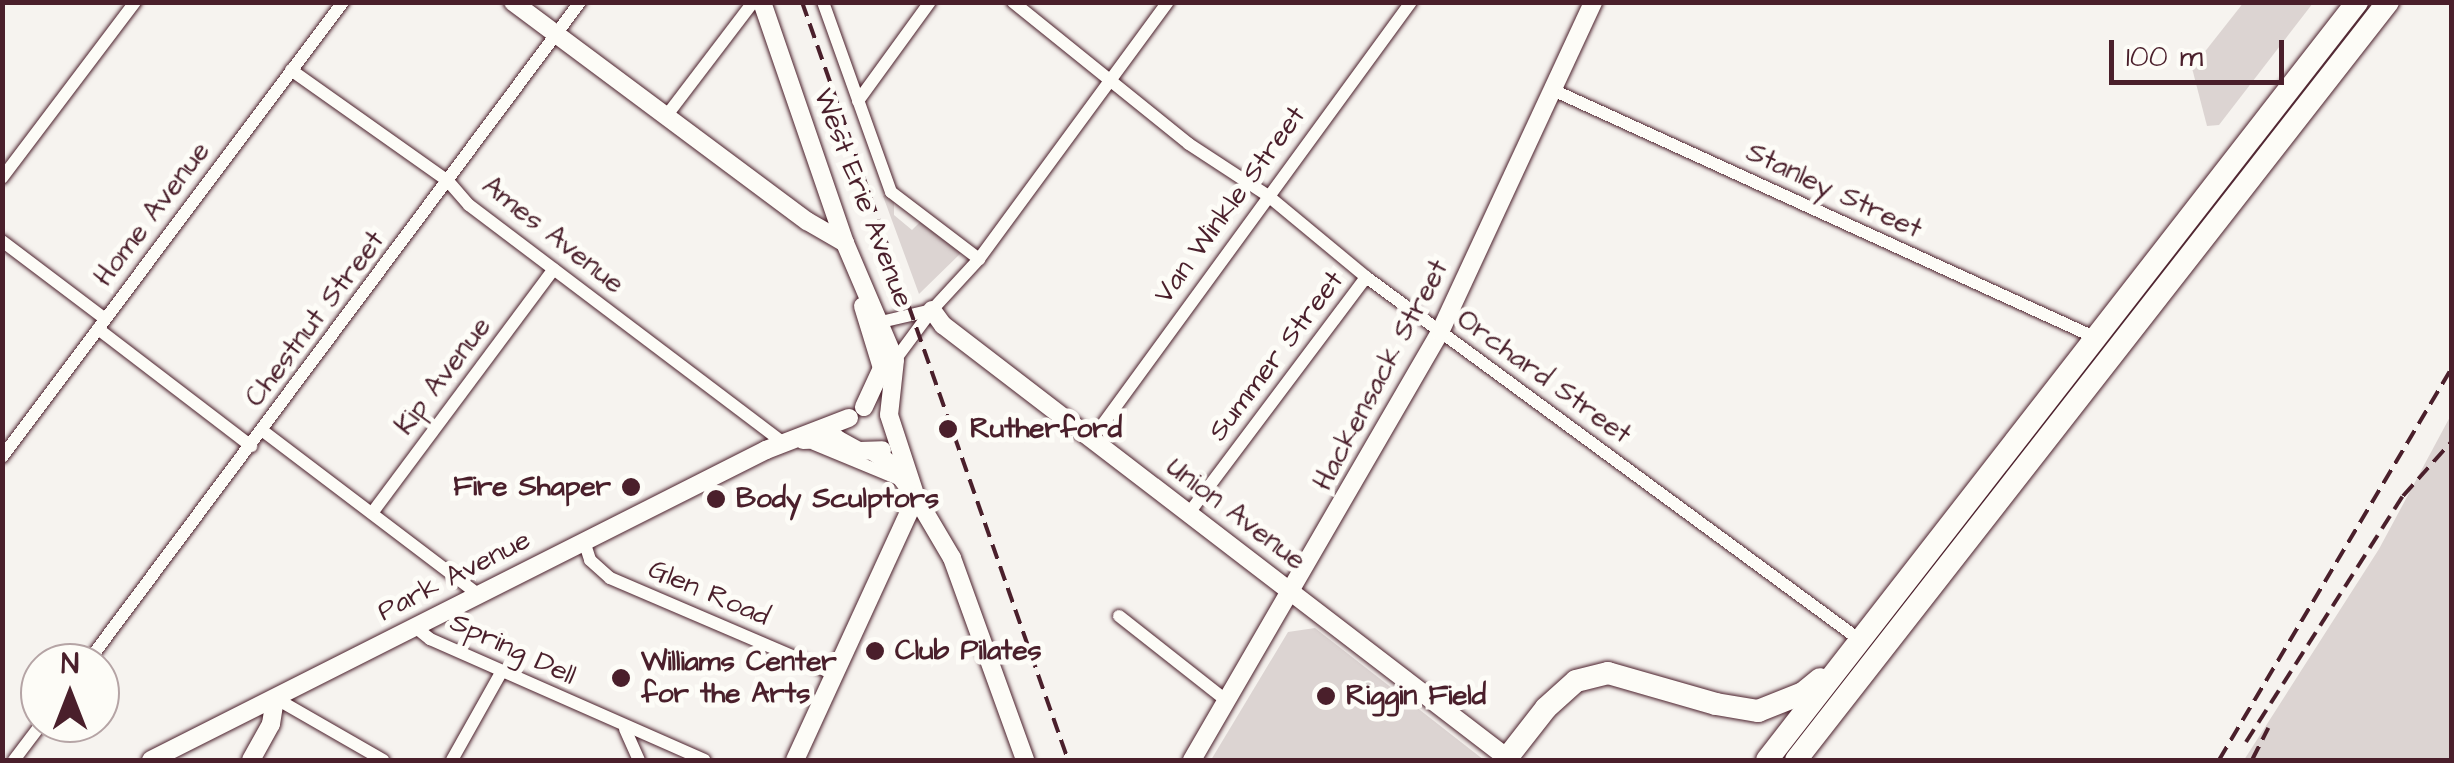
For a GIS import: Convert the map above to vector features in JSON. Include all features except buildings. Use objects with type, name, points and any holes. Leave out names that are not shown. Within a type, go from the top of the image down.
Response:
[{"type":"highway","points":[[1796,760],[2388,2]]},
{"type":"highway","points":[[1767,760],[2353,6]]},
{"type":"highway","points":[[1508,759],[1546,708],[1576,681],[1608,673],[1716,704],[1758,711],[1803,693],[1842,660]]},
{"type":"street","points":[[2,178],[135,2]]},
{"type":"street","name":"Home Avenue","points":[[2,457],[343,2]]},
{"type":"street","points":[[512,2],[844,243],[888,364]]},
{"type":"street","name":"Chestnut Street","points":[[102,643],[580,2]]},
{"type":"street","points":[[668,115],[753,2]]},
{"type":"street","name":"West Erie Avenue","points":[[762,2],[844,243],[881,322],[888,364],[889,415]]},
{"type":"street","points":[[823,2],[891,192],[979,259]]},
{"type":"street","points":[[858,100],[930,2]]},
{"type":"street","name":"Orchard Street","points":[[1013,2],[1189,144],[1267,195],[1366,277],[1860,640]]},
{"type":"street","points":[[894,434],[887,447],[875,453],[860,451],[847,433],[888,364],[979,259],[1168,2]]},
{"type":"street","name":"Van Winkle Street","points":[[1092,439],[1412,2]]},
{"type":"street","name":"Hackensack Street","points":[[1192,760],[1440,332],[1594,2]]},
{"type":"street","name":"Ames Avenue","points":[[291,70],[448,180],[469,205],[790,441]]},
{"type":"street","name":"Stanley Street","points":[[1553,90],[2094,337]]},
{"type":"street","points":[[2,242],[251,446]]},
{"type":"street","name":"Kip Avenue","points":[[372,513],[554,269]]},
{"type":"street","name":"Summer Street","points":[[1189,512],[1366,277]]},
{"type":"street","points":[[881,322],[932,310]]},
{"type":"street","name":"Union Avenue","points":[[932,310],[944,325],[1508,759]]},
{"type":"street","points":[[795,760],[910,490],[889,415],[879,408],[857,413]]},
{"type":"street","name":"Park Avenue","points":[[151,760],[584,541],[790,441],[857,413]]},
{"type":"street","points":[[263,430],[478,594]]},
{"type":"street","name":"Park Avenue","points":[[790,441],[837,439],[852,444]]},
{"type":"street","points":[[790,441],[832,448],[910,490]]},
{"type":"street","points":[[875,453],[910,490],[952,558],[1025,760]]},
{"type":"street","name":"Glen Road","points":[[584,541],[590,560],[610,578],[832,673]]},
{"type":"street","points":[[1119,616],[1227,701]]},
{"type":"street","name":"Spring Dell","points":[[414,626],[430,639],[625,729],[704,760]]},
{"type":"street","points":[[452,760],[502,671]]},
{"type":"street","points":[[250,760],[271,724],[275,698],[384,760]]},
{"type":"street","points":[[625,729],[639,760]]},
{"type":"shaded area","points":[[2244,2],[2313,3],[2219,125],[2207,126],[2192,68]]},
{"type":"shaded area","points":[[887,194],[894,201],[894,215],[912,230],[920,222],[961,253],[919,294],[883,196]]},
{"type":"shaded area","points":[[2451,415],[2451,760],[2244,760],[2379,549]]},
{"type":"shaded area","name":"Riggin Field","points":[[1315,628],[1484,760],[1211,760],[1288,632]]},
{"type":"railway","points":[[802,2],[1068,760]]},
{"type":"railway","points":[[2219,760],[2452,367]]},
{"type":"railway","points":[[2246,742],[2403,496],[2452,441]]},
{"type":"railway","points":[[2252,760],[2268,728]]},
{"type":"place","name":"Rutherford","points":[[948,429]]},
{"type":"place","name":"Fire Shaper","points":[[631,487]]},
{"type":"place","name":"Body Sculptors","points":[[716,499]]},
{"type":"place","name":"Club Pilates","points":[[875,651]]},
{"type":"place","name":"Williams Center for the Arts","points":[[621,678]]},
{"type":"place","name":"Riggin Field","points":[[1326,696]]}]
